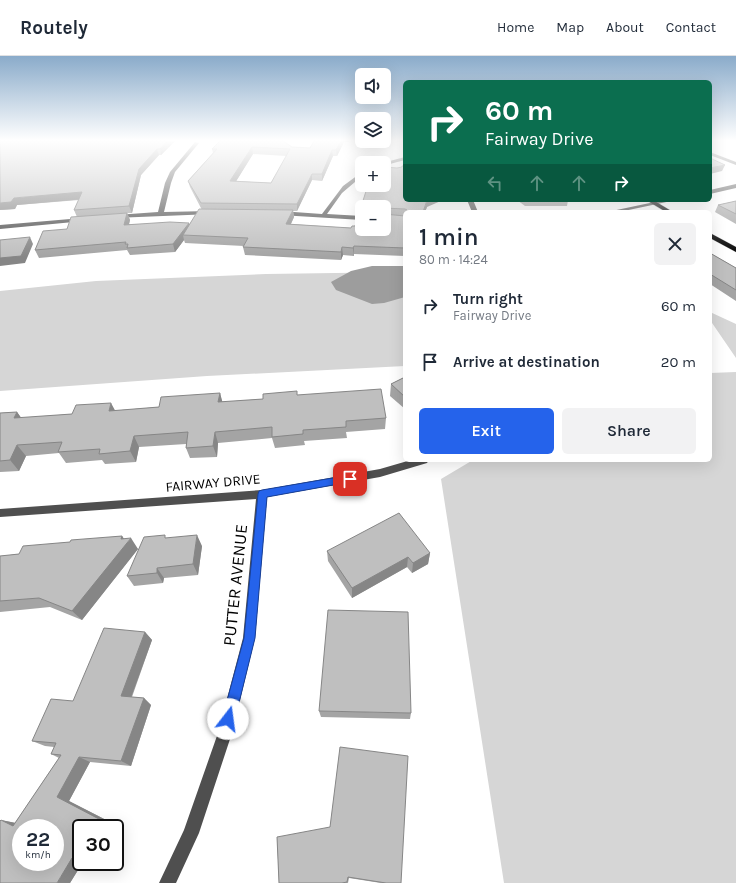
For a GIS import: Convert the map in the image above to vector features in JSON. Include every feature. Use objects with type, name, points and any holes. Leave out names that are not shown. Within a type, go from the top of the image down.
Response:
[{"type":"main road","points":[[652,202],[666,210]]},
{"type":"main road","points":[[712,236],[736,250]]},
{"type":"street","points":[[160,214],[170,180]]},
{"type":"street","points":[[324,215],[343,188],[352,180]]},
{"type":"street","points":[[712,192],[736,186]]},
{"type":"street","points":[[621,210],[664,202]]},
{"type":"street","points":[[109,218],[160,214],[216,213]]},
{"type":"street","points":[[270,213],[355,217]]},
{"type":"street","points":[[0,227],[86,220]]},
{"type":"street","name":"FAIRWAY DRIVE","points":[[0,514],[262,494],[380,473],[417,462]]},
{"type":"street","name":"PUTTER AVENUE","points":[[167,883],[194,826],[225,733],[250,638],[262,494]]},
{"type":"shaded area","points":[[372,266],[403,266],[403,298],[384,303],[372,304],[336,290],[331,282],[351,271]]},
{"type":"shaded area","points":[[403,272],[403,366],[207,376],[0,391],[0,291],[96,281],[266,274]]},
{"type":"shaded area","points":[[712,313],[736,324],[736,358],[712,323]]},
{"type":"shaded area","points":[[736,372],[736,883],[504,883],[441,479],[470,462],[712,462],[712,373]]},
{"type":"building","points":[[0,180],[136,180],[129,206],[74,210],[82,192],[14,198],[11,202],[0,203]]},
{"type":"building","points":[[189,180],[231,180],[230,181],[271,183],[273,180],[309,180],[297,204],[201,203],[188,181]]},
{"type":"building","points":[[391,180],[403,180],[403,202],[426,202],[424,210],[407,210],[391,208],[391,200],[363,200],[366,192],[391,192]]},
{"type":"building","points":[[736,201],[736,214],[718,205]]},
{"type":"building","points":[[199,209],[293,210],[286,224],[351,228],[352,226],[355,226],[355,236],[391,236],[391,215],[403,216],[403,248],[354,246],[353,248],[342,247],[341,252],[243,247],[248,238],[183,235]]},
{"type":"building","points":[[127,213],[124,225],[170,222],[189,223],[173,244],[127,248],[128,244],[125,244],[126,242],[35,250],[43,231],[67,229],[71,217]]},
{"type":"building","points":[[30,237],[21,256],[0,258],[0,240]]},
{"type":"building","points":[[712,254],[736,268],[736,290],[712,275]]},
{"type":"building","points":[[403,378],[403,395],[391,384]]},
{"type":"building","points":[[381,389],[386,418],[346,421],[346,427],[303,430],[303,434],[272,437],[272,427],[215,432],[213,446],[186,448],[188,432],[134,436],[130,451],[99,454],[100,449],[58,452],[62,442],[17,445],[10,460],[0,461],[0,413],[17,412],[14,418],[72,414],[76,405],[111,403],[109,411],[159,407],[161,397],[220,393],[218,402],[263,399],[263,394],[297,391],[297,395]]},
{"type":"building","points":[[399,513],[430,553],[413,563],[408,557],[352,588],[327,551]]},
{"type":"building","points":[[165,535],[165,538],[197,535],[193,564],[157,568],[157,573],[127,576],[144,537]]},
{"type":"building","points":[[122,536],[121,539],[131,538],[72,611],[39,598],[0,601],[0,556],[19,554],[23,546]]},
{"type":"building","points":[[328,610],[408,612],[411,713],[319,711]]},
{"type":"building","points":[[104,628],[145,632],[121,696],[144,698],[121,761],[79,757],[57,797],[99,819],[72,819],[72,858],[57,883],[0,883],[1,820],[12,826],[12,871],[64,871],[64,819],[18,819],[61,755],[51,754],[56,743],[32,741],[51,699],[73,701]]},
{"type":"building","points":[[340,747],[408,756],[401,883],[386,883],[348,877],[347,882],[342,883],[279,883],[277,837],[330,827]]},
{"type":"route","points":[[228,719],[250,638],[262,494],[350,479]]}]
